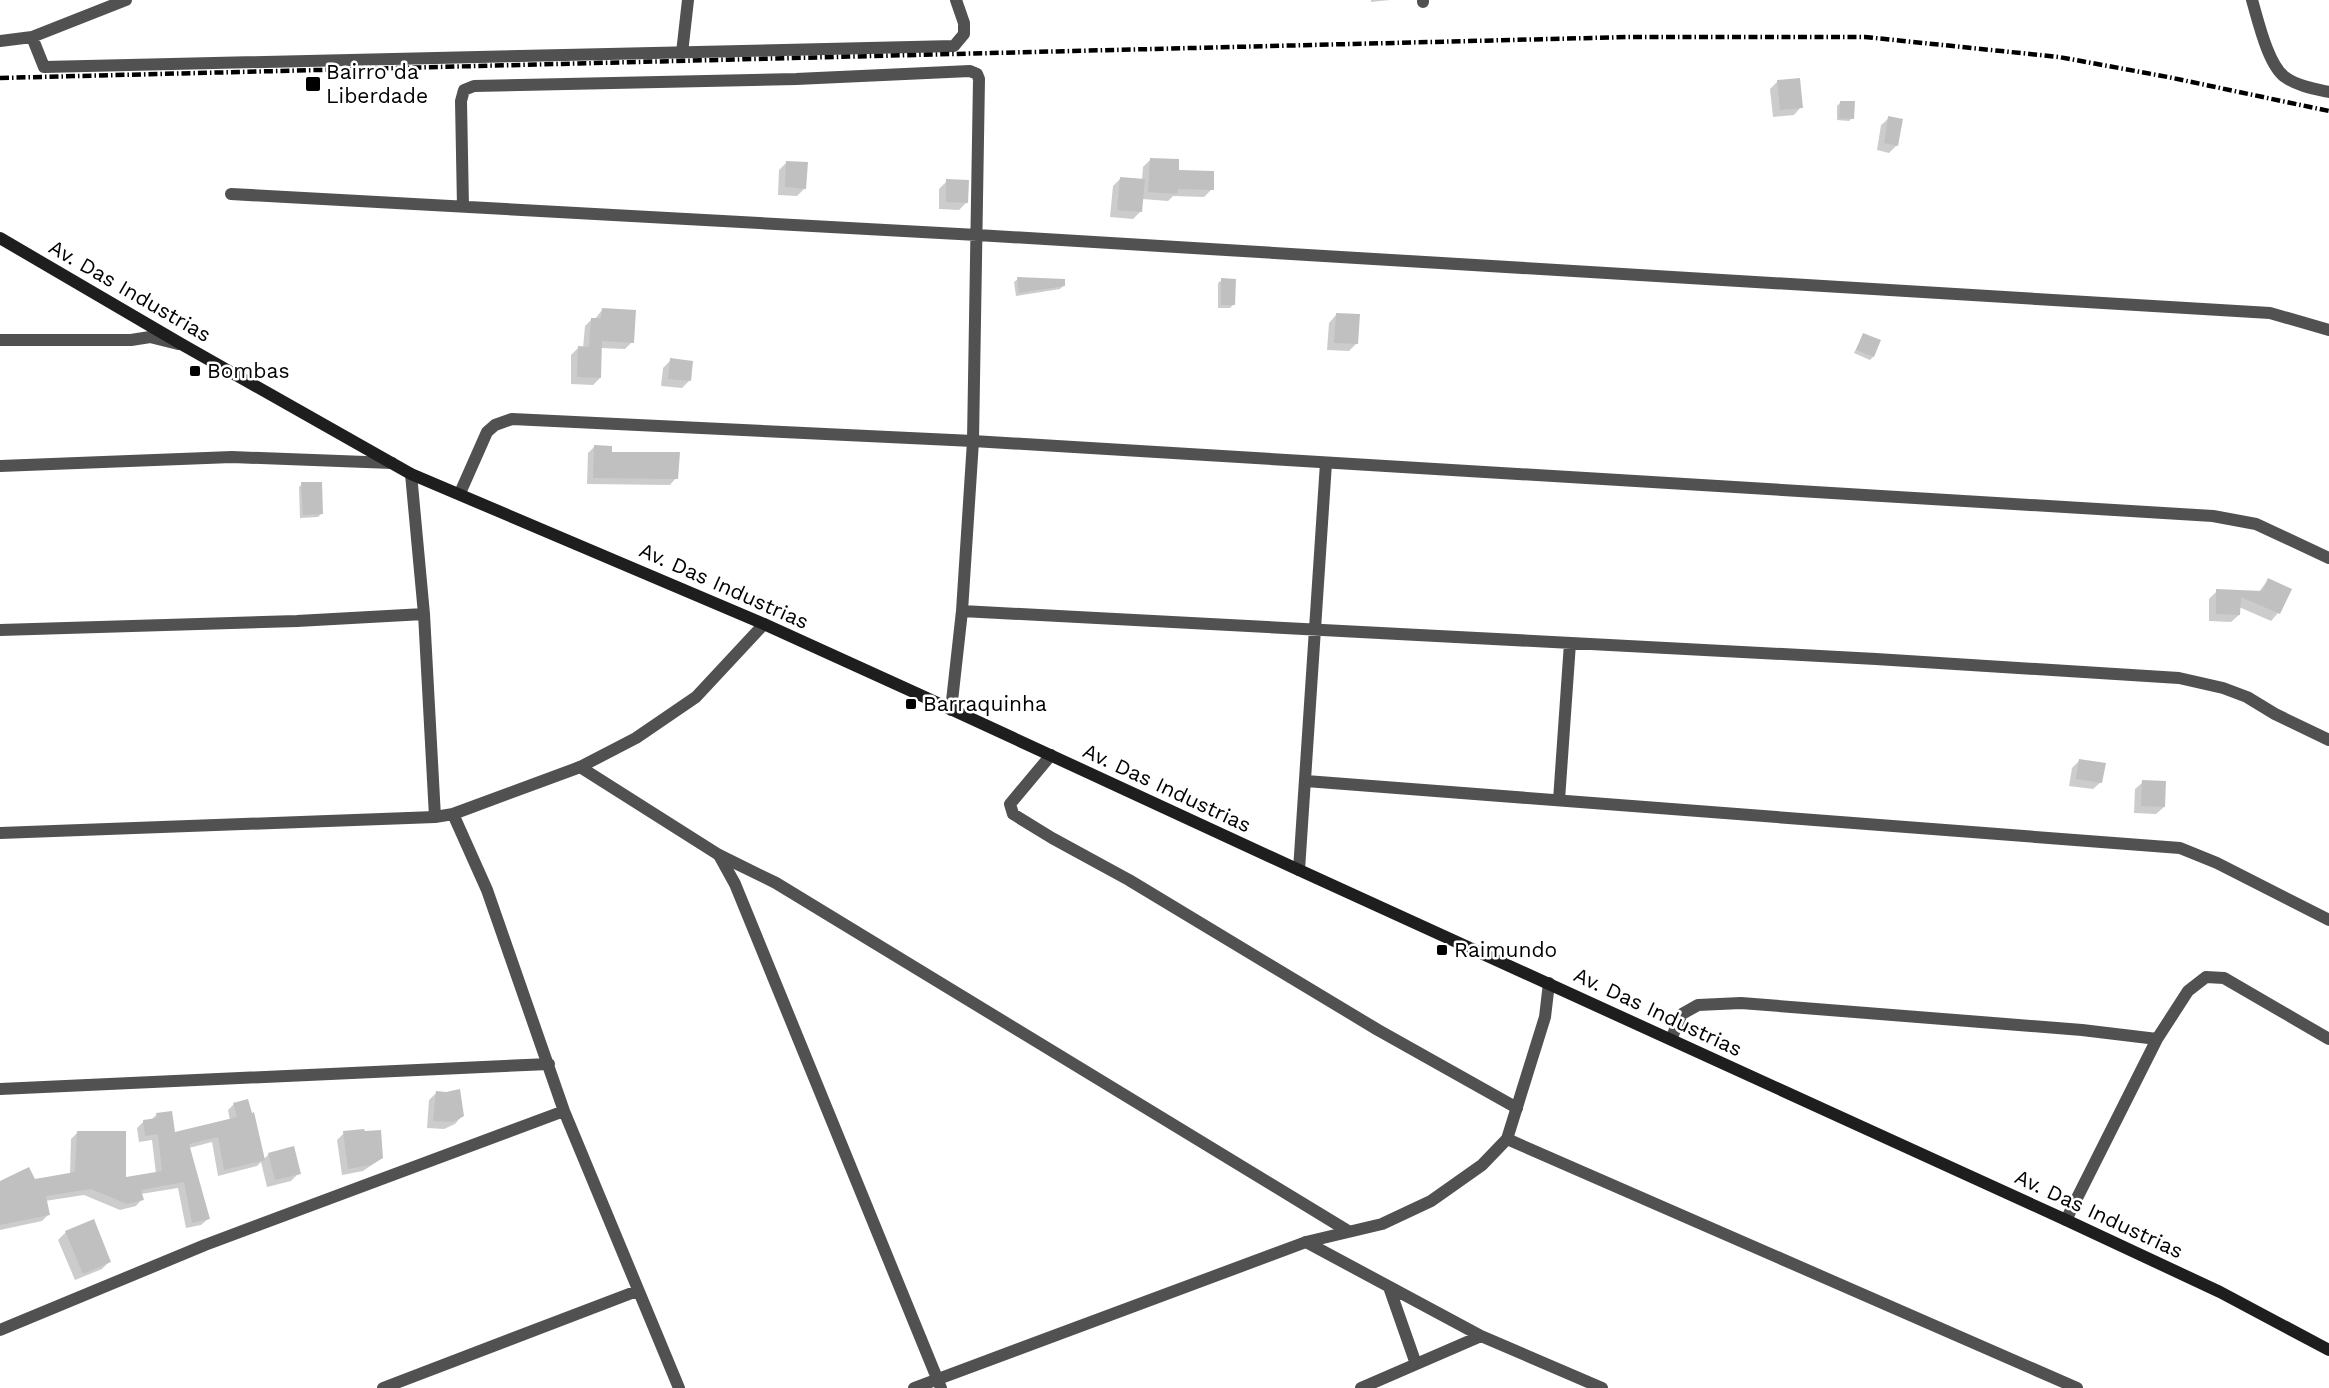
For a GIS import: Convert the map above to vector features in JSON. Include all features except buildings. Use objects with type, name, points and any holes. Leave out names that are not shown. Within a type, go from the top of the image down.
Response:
[{"type":"main road","name":"Av. Das Industrias","points":[[0,238],[411,474],[764,624],[1051,755],[2066,1220],[2220,1292],[2329,1350]]},
{"type":"street","points":[[0,41],[32,37],[126,0]]},
{"type":"street","points":[[682,53],[688,0]]},
{"type":"street","points":[[32,37],[45,67],[954,46],[964,34],[964,23],[956,0]]},
{"type":"street","points":[[2252,0],[2267,46],[2276,67],[2283,76],[2300,85],[2329,92]]},
{"type":"street","points":[[463,207],[461,101],[464,90],[474,86],[796,80],[970,71],[977,74],[979,79],[973,441],[962,611],[951,710]]},
{"type":"street","points":[[231,194],[977,235],[2270,313],[2329,330]]},
{"type":"street","points":[[0,340],[131,340],[150,337],[183,345]]},
{"type":"street","points":[[460,493],[487,432],[495,425],[512,419],[973,441],[2213,516],[2256,524],[2329,558]]},
{"type":"street","points":[[0,466],[232,457],[392,463]]},
{"type":"street","points":[[1299,870],[1326,463]]},
{"type":"street","points":[[411,474],[424,614],[435,817]]},
{"type":"street","points":[[962,611],[1888,659],[2179,678],[2223,687],[2329,740]]},
{"type":"street","points":[[0,630],[297,621],[424,614]]},
{"type":"street","points":[[0,833],[435,817],[453,814],[580,767],[636,738],[696,697],[764,624]]},
{"type":"street","points":[[1559,800],[1570,643]]},
{"type":"street","points":[[1051,755],[1010,804],[1013,814],[1139,886],[1378,1030],[1517,1108]]},
{"type":"street","points":[[580,767],[719,855],[776,883],[1348,1231]]},
{"type":"street","points":[[1306,781],[2180,848],[2217,863],[2329,920]]},
{"type":"street","points":[[453,814],[487,890],[564,1111],[679,1388]]},
{"type":"street","points":[[719,855],[735,884],[939,1383]]},
{"type":"street","points":[[2066,1220],[2157,1040],[2188,991],[2206,977],[2224,978],[2329,1039]]},
{"type":"street","points":[[914,1388],[939,1383],[1306,1242],[1382,1224],[1431,1202],[1482,1165],[1507,1139],[1545,1017],[1549,983]]},
{"type":"street","points":[[1671,1040],[1682,1014],[1698,1005],[1741,1003],[2082,1030],[2157,1040]]},
{"type":"street","points":[[0,1089],[549,1064]]},
{"type":"street","points":[[0,1330],[205,1245],[564,1111]]},
{"type":"street","points":[[1507,1139],[2077,1388]]},
{"type":"street","points":[[1306,1242],[1481,1336],[1602,1388]]},
{"type":"street","points":[[1389,1287],[1416,1364]]},
{"type":"street","points":[[383,1388],[637,1291]]},
{"type":"street","points":[[1361,1388],[1481,1336]]},
{"type":"railway","points":[[0,78],[1629,37],[1865,37],[2059,57],[2329,111]]},
{"type":"place","name":"Bairro da Liberdade","points":[[313,84]]},
{"type":"place","name":"Bombas","points":[[195,371]]},
{"type":"place","name":"Barraquinha","points":[[911,704]]},
{"type":"place","name":"Raimundo","points":[[1442,950]]}]
